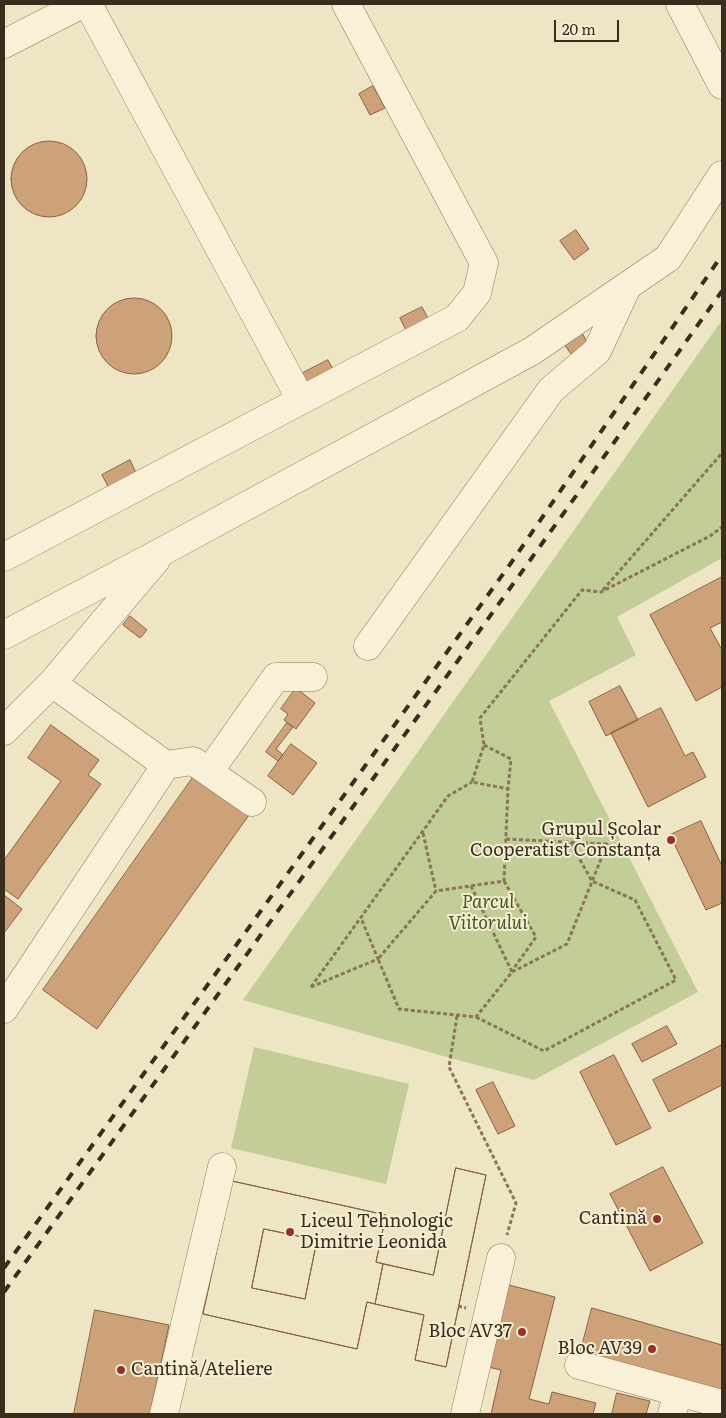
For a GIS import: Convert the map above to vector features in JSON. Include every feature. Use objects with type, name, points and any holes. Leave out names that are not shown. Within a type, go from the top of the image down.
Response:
[{"type":"street","points":[[4,44],[82,4]]},
{"type":"street","points":[[88,4],[301,400]]},
{"type":"street","points":[[4,557],[456,318],[477,293],[484,263],[346,4]]},
{"type":"street","points":[[680,4],[722,85]]},
{"type":"street","points":[[4,634],[165,550],[532,351],[668,258],[722,174]]},
{"type":"street","points":[[368,646],[551,390],[597,352],[628,286]]},
{"type":"street","points":[[4,731],[52,683],[165,550]]},
{"type":"street","points":[[209,772],[276,676],[313,677]]},
{"type":"street","points":[[52,683],[166,765],[193,761],[252,802]]},
{"type":"street","points":[[4,1009],[166,765]]},
{"type":"street","points":[[164,1414],[222,1167]]},
{"type":"street","points":[[465,1414],[502,1258]]},
{"type":"street","points":[[579,1365],[675,1403],[722,1404]]},
{"type":"path","points":[[601,592],[722,452]]},
{"type":"path","points":[[472,782],[484,745],[480,718],[582,590],[601,592],[710,536],[722,527]]},
{"type":"path","points":[[476,1018],[512,972],[536,936],[504,882],[511,759],[484,745]]},
{"type":"path","points":[[504,882],[436,891],[378,959],[311,987],[448,796],[472,782],[508,789]]},
{"type":"path","points":[[423,833],[436,891]]},
{"type":"path","points":[[506,839],[607,844],[567,944],[512,972]]},
{"type":"path","points":[[361,918],[399,1009],[476,1018],[544,1051],[676,980],[635,900],[592,881],[570,842]]},
{"type":"path","points":[[471,886],[512,972]]},
{"type":"path","points":[[457,1016],[449,1067],[516,1203],[502,1258]]},
{"type":"green space","name":"Parcul Viitorului","points":[[722,320],[722,558],[617,617],[636,655],[549,701],[698,992],[534,1080],[243,1000]]},
{"type":"green space","points":[[254,1047],[409,1084],[386,1184],[231,1148]]},
{"type":"building","points":[[373,86],[385,108],[370,115],[359,94]]},
{"type":"building","points":[[49,141],[64,144],[76,152],[84,164],[87,179],[84,194],[76,206],[64,214],[49,217],[34,214],[22,206],[14,194],[11,179],[14,164],[22,152],[34,144]]},
{"type":"building","points":[[576,230],[589,249],[574,260],[560,241]]},
{"type":"building","points":[[134,298],[149,301],[161,309],[169,321],[172,336],[169,351],[161,363],[149,371],[134,374],[119,371],[107,363],[99,351],[96,336],[99,321],[107,309],[119,301]]},
{"type":"building","points":[[422,307],[429,320],[407,332],[400,318]]},
{"type":"building","points":[[582,333],[588,344],[571,354],[564,344]]},
{"type":"building","points":[[328,360],[336,375],[309,389],[301,374]]},
{"type":"building","points":[[130,460],[137,475],[110,490],[102,475]]},
{"type":"building","points":[[722,577],[722,622],[710,628],[722,650],[722,687],[696,701],[650,615]]},
{"type":"building","points":[[130,616],[147,630],[140,638],[123,625]]},
{"type":"building","points":[[620,686],[638,720],[606,736],[589,702]]},
{"type":"building","points":[[296,688],[315,703],[296,729],[284,720],[288,714],[281,709]]},
{"type":"building","points":[[661,708],[685,756],[693,752],[706,777],[648,807],[611,733]]},
{"type":"building","points":[[287,723],[293,727],[276,749],[283,755],[278,761],[266,752]]},
{"type":"building","points":[[51,725],[99,760],[88,775],[101,784],[18,899],[4,889],[4,860],[61,781],[28,758]]},
{"type":"building","points":[[291,744],[317,763],[293,795],[268,776]]},
{"type":"building","points":[[194,776],[249,815],[97,1029],[43,990]]},
{"type":"building","points":[[701,821],[722,866],[722,903],[706,910],[670,835]]},
{"type":"building","points":[[4,895],[22,909],[4,933]]},
{"type":"building","points":[[667,1026],[677,1044],[642,1062],[632,1044]]},
{"type":"building","points":[[722,1045],[722,1085],[669,1112],[653,1080]]},
{"type":"building","points":[[614,1055],[651,1128],[616,1145],[580,1072]]},
{"type":"building","points":[[493,1082],[515,1126],[498,1134],[476,1090]]},
{"type":"building","name":"Cantină","points":[[663,1167],[703,1243],[650,1271],[610,1194]]},
{"type":"building","points":[[456,1168],[486,1175],[446,1367],[415,1360],[424,1315],[367,1302],[357,1349],[203,1314],[232,1181],[386,1215],[376,1262],[433,1275]],"holes":[[[264,1229],[317,1240],[305,1299],[252,1288]]]},
{"type":"building","points":[[456,1168],[486,1175],[446,1367],[415,1360],[424,1315],[375,1304],[383,1264],[433,1275]]},
{"type":"building","points":[[232,1181],[386,1215],[376,1262],[383,1264],[375,1304],[367,1302],[357,1349],[203,1314]],"holes":[[[264,1229],[317,1240],[305,1299],[252,1288]]]},
{"type":"building","name":"Bloc AV37","points":[[509,1285],[555,1297],[529,1399],[549,1404],[552,1392],[596,1403],[593,1414],[491,1414],[501,1370],[488,1367]]},
{"type":"building","name":"Bloc AV39","points":[[592,1308],[722,1345],[722,1394],[580,1354]]},
{"type":"building","name":"Cantină/Ateliere","points":[[95,1310],[169,1325],[150,1414],[74,1414]]},
{"type":"building","points":[[617,1393],[650,1401],[646,1414],[612,1414]]},
{"type":"railway","points":[[4,1268],[511,563],[722,255]]},
{"type":"railway","points":[[4,1292],[722,291]]},
{"type":"place","name":"Grupul Școlar Cooperatist Constanța","points":[[671,840]]},
{"type":"place","name":"Cantină","points":[[657,1219]]},
{"type":"place","name":"Liceul Tehnologic Dimitrie Leonida","points":[[290,1232]]},
{"type":"place","name":"Bloc AV37","points":[[522,1332]]},
{"type":"place","name":"Bloc AV39","points":[[652,1349]]},
{"type":"place","name":"Cantină/Ateliere","points":[[121,1370]]}]
